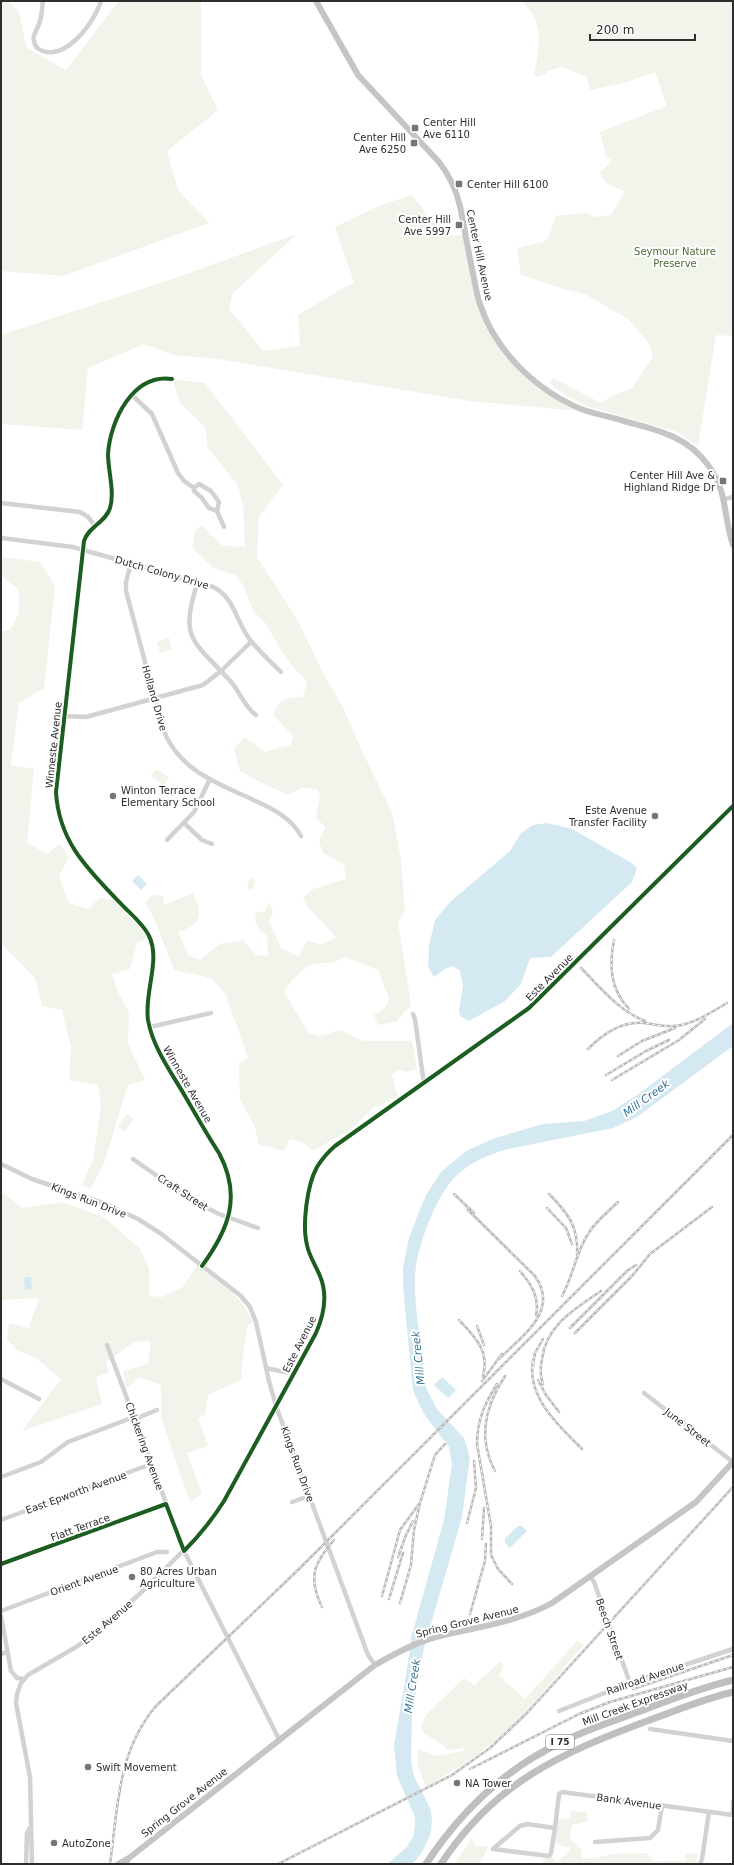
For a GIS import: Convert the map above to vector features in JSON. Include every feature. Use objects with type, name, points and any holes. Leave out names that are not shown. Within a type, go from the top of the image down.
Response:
[{"type":"highway","name":"Mill Creek Expressway","points":[[426,1864],[449,1832],[472,1805],[491,1787],[527,1761],[562,1741],[593,1728],[694,1691],[733,1680]]},
{"type":"highway","name":"Mill Creek Expressway","points":[[441,1864],[456,1843],[483,1812],[516,1784],[540,1767],[602,1738],[698,1702],[733,1692]]},
{"type":"main road","name":"Center Hill Avenue","points":[[316,1],[358,75],[439,162],[451,179],[460,206],[480,304],[491,329],[511,356],[538,384],[573,405],[591,412],[663,432],[684,442],[696,451],[709,466],[719,482],[725,499],[733,545]]},
{"type":"main road","name":"Spring Grove Avenue","points":[[118,1864],[129,1858],[375,1666],[403,1650],[436,1637],[524,1617],[552,1603],[696,1502],[733,1462]]},
{"type":"main road","name":"Spring Grove Avenue","points":[[124,1864],[129,1858]]},
{"type":"street","points":[[43,1],[40,19],[33,39],[37,48],[48,53],[54,53],[69,45],[81,35],[90,23],[101,1]]},
{"type":"street","name":"Winneste Avenue","points":[[172,378],[153,380],[141,386],[131,394],[123,406],[110,442],[108,459],[111,502],[110,509],[106,516],[86,535],[83,550],[56,792],[60,819],[68,841],[78,857],[150,937],[154,956],[148,998],[150,1027],[158,1051],[223,1161],[230,1188],[228,1217],[219,1242],[202,1266]]},
{"type":"street","points":[[131,394],[152,414],[176,470],[184,481],[194,488],[194,491],[202,498],[209,508],[217,511]]},
{"type":"street","points":[[194,488],[199,484],[211,491],[219,502],[217,511],[224,527]]},
{"type":"street","points":[[725,499],[733,497]]},
{"type":"street","points":[[1,503],[80,512],[86,515],[95,526]]},
{"type":"street","name":"Dutch Colony Drive","points":[[1,538],[65,545],[198,582],[217,589],[225,595],[231,603],[241,626],[251,642],[281,672]]},
{"type":"street","name":"Holland Drive","points":[[131,563],[126,582],[126,591],[163,729],[174,750],[191,768],[210,779],[278,812],[291,823],[301,836]]},
{"type":"street","points":[[198,582],[190,608],[190,630],[198,647],[234,685],[248,708],[256,715]]},
{"type":"street","points":[[64,716],[86,717],[203,685],[221,671],[251,642]]},
{"type":"street","points":[[167,840],[194,812],[210,779]]},
{"type":"street","name":"Este Avenue","points":[[23,1679],[76,1647],[100,1630],[184,1551],[202,1532],[224,1502],[316,1333],[323,1312],[324,1297],[322,1281],[309,1254],[305,1233],[309,1196],[314,1174],[321,1161],[335,1146],[529,1008],[733,806]]},
{"type":"street","points":[[184,823],[202,840],[212,844]]},
{"type":"street","points":[[150,1027],[211,1013]]},
{"type":"street","points":[[413,1014],[424,1084]]},
{"type":"street","name":"Craft Street","points":[[133,1159],[190,1199],[228,1217],[258,1228]]},
{"type":"street","name":"Kings Run Drive","points":[[1,1164],[27,1177],[106,1204],[138,1219],[232,1288],[250,1307],[259,1330],[266,1368],[276,1406],[368,1655],[375,1666]]},
{"type":"street","name":"Chickering Avenue","points":[[106,1345],[135,1418],[184,1551],[280,1741]]},
{"type":"street","points":[[266,1368],[294,1374]]},
{"type":"street","points":[[1,1379],[39,1399]]},
{"type":"street","name":"June Street","points":[[644,1393],[733,1462]]},
{"type":"street","points":[[1,1477],[38,1463],[68,1442],[158,1410]]},
{"type":"street","name":"East Epworth Avenue","points":[[1,1520],[151,1464]]},
{"type":"street","points":[[292,1502],[309,1496]]},
{"type":"street","name":"Flatt Terrace","points":[[1,1564],[166,1504]]},
{"type":"street","name":"Orient Avenue","points":[[1,1611],[157,1552],[167,1552]]},
{"type":"street","name":"Beech Street","points":[[590,1576],[594,1582],[630,1683]]},
{"type":"street","points":[[1,1616],[7,1652],[13,1674],[17,1678],[23,1679],[18,1689],[16,1703],[30,1777],[32,1864]]},
{"type":"street","name":"Railroad Avenue","points":[[559,1711],[630,1683],[733,1649]]},
{"type":"street","points":[[1,1654],[7,1652]]},
{"type":"street","points":[[650,1729],[733,1741]]},
{"type":"street","name":"Bank Avenue","points":[[555,1828],[523,1825],[493,1849],[549,1856],[551,1853],[555,1828],[559,1794],[562,1792],[709,1812],[733,1813]]},
{"type":"street","points":[[733,1800],[733,1813]]},
{"type":"street","points":[[595,1842],[650,1838],[658,1830],[662,1806]]},
{"type":"street","points":[[700,1864],[709,1812]]},
{"type":"street","points":[[26,1864],[27,1833],[30,1828]]},
{"type":"green space","points":[[1,1],[9,1],[19,12],[26,47],[66,70],[119,1],[201,1],[201,75],[218,110],[167,151],[178,190],[209,223],[63,276],[1,271]]},
{"type":"green space","name":"Seymour Nature Preserve","points":[[522,1],[733,1],[733,336],[716,335],[698,446],[678,432],[586,406],[567,396],[550,384],[553,378],[601,403],[610,397],[632,388],[653,356],[649,343],[628,319],[585,294],[563,289],[521,275],[517,248],[544,242],[549,237],[556,216],[588,213],[595,217],[611,215],[625,192],[605,182],[600,173],[612,160],[606,157],[600,132],[667,106],[655,72],[627,82],[590,90],[587,77],[562,67],[547,71],[545,74],[536,77],[534,75],[538,48],[538,28],[534,16]]},
{"type":"green space","points":[[412,195],[442,234],[449,236],[465,235],[480,304],[502,346],[538,384],[591,412],[470,401],[218,359],[174,355],[144,344],[88,368],[82,430],[1,424],[1,335],[178,277],[297,234],[233,293],[229,309],[263,351],[300,346],[298,315],[354,282],[335,227],[381,205]]},
{"type":"green space","points":[[172,379],[205,383],[283,485],[259,516],[257,557],[298,621],[326,679],[343,707],[360,747],[392,812],[401,859],[405,911],[398,922],[411,1005],[396,1022],[378,1025],[374,1015],[385,1008],[389,999],[378,970],[345,957],[333,962],[310,965],[297,975],[284,992],[309,1033],[319,1036],[341,1030],[363,1041],[412,1041],[417,1069],[405,1072],[399,1069],[392,1075],[398,1097],[373,1108],[349,1131],[312,1151],[305,1143],[290,1139],[284,1151],[258,1144],[255,1127],[240,1099],[239,1063],[248,1058],[226,995],[211,978],[174,970],[153,916],[145,903],[152,895],[163,896],[164,905],[193,893],[199,910],[198,918],[191,926],[178,932],[189,956],[200,960],[220,944],[243,940],[256,955],[268,956],[267,935],[257,926],[255,917],[256,913],[265,911],[269,902],[273,912],[269,921],[281,948],[298,956],[308,940],[322,945],[336,937],[308,907],[303,898],[313,889],[346,879],[344,865],[323,853],[319,841],[325,827],[316,817],[320,796],[317,789],[301,788],[288,795],[240,771],[234,749],[244,737],[265,752],[291,745],[293,736],[273,715],[275,710],[284,700],[303,697],[307,681],[295,669],[281,650],[264,621],[254,612],[243,585],[235,575],[213,568],[193,548],[194,532],[201,525],[223,546],[245,547],[243,505],[238,485],[208,448],[205,427],[180,403]]},
{"type":"green space","points":[[1,557],[40,562],[55,586],[44,688],[19,703],[11,765],[34,769],[27,843],[47,854],[60,844],[69,857],[59,876],[69,903],[88,909],[101,897],[121,904],[150,937],[137,943],[130,969],[112,974],[117,990],[129,1013],[128,1043],[145,1080],[128,1085],[104,1163],[91,1188],[82,1185],[93,1160],[101,1106],[98,1085],[69,1080],[71,1047],[62,1010],[42,1006],[35,978],[1,943],[1,632],[10,630],[19,613],[19,590],[1,575]]},
{"type":"green space","points":[[169,638],[172,649],[160,653],[157,642]]},
{"type":"green space","points":[[156,769],[169,777],[164,785],[151,776]]},
{"type":"green space","points":[[252,877],[255,882],[252,890],[247,888],[249,880]]},
{"type":"green space","points":[[127,1114],[134,1119],[125,1132],[118,1126]]},
{"type":"green space","points":[[1,1191],[22,1208],[63,1202],[105,1218],[140,1249],[149,1268],[149,1296],[162,1297],[183,1287],[197,1265],[230,1290],[248,1313],[253,1323],[248,1324],[241,1380],[208,1395],[205,1415],[198,1418],[208,1446],[187,1453],[202,1494],[190,1502],[161,1417],[161,1385],[139,1377],[126,1389],[123,1371],[148,1364],[151,1341],[134,1342],[106,1362],[109,1372],[96,1377],[102,1404],[22,1431],[61,1379],[36,1358],[17,1350],[7,1339],[9,1323],[29,1328],[39,1298],[1,1300]]},
{"type":"green space","points":[[577,1641],[584,1645],[540,1696],[516,1721],[492,1743],[476,1755],[426,1787],[418,1767],[418,1749],[437,1756],[463,1751],[467,1748],[449,1750],[423,1732],[421,1727],[426,1715],[464,1678],[474,1685],[501,1661],[503,1666],[499,1676],[525,1699]]},
{"type":"green space","points":[[571,1811],[587,1812],[588,1821],[572,1825],[570,1838],[581,1849],[582,1858],[596,1858],[613,1854],[647,1853],[648,1856],[651,1855],[653,1861],[685,1861],[685,1853],[698,1854],[696,1864],[542,1864],[544,1859],[552,1856],[552,1859],[554,1858],[556,1863],[569,1851],[570,1846],[565,1847],[554,1842],[557,1820],[570,1818]]},
{"type":"green space","points":[[472,1838],[475,1846],[487,1846],[487,1850],[479,1864],[455,1864]]},
{"type":"water","points":[[547,823],[572,829],[632,863],[637,869],[632,882],[551,957],[530,958],[521,984],[505,1001],[469,1021],[460,1016],[459,1010],[463,986],[460,971],[453,966],[445,969],[434,977],[428,967],[429,945],[435,920],[450,902],[510,851],[521,833],[533,825]]},
{"type":"water","points":[[138,875],[147,884],[141,890],[132,881]]},
{"type":"water","name":"Mill Creek","points":[[733,1023],[733,1046],[637,1117],[613,1128],[508,1149],[478,1160],[457,1175],[441,1196],[434,1209],[419,1250],[415,1277],[417,1315],[425,1380],[427,1390],[437,1409],[464,1438],[470,1457],[462,1517],[424,1648],[412,1715],[411,1761],[414,1776],[430,1808],[432,1818],[431,1832],[421,1854],[412,1864],[387,1864],[406,1848],[413,1837],[415,1825],[415,1817],[397,1776],[394,1745],[411,1638],[444,1520],[452,1464],[449,1447],[424,1414],[414,1393],[412,1382],[403,1286],[403,1268],[409,1238],[426,1195],[441,1172],[466,1151],[495,1138],[543,1124],[584,1121],[612,1111],[637,1095]]},
{"type":"water","points":[[24,1277],[31,1277],[32,1289],[25,1290]]},
{"type":"water","points":[[442,1377],[456,1390],[448,1398],[434,1385]]},
{"type":"water","points":[[518,1526],[522,1526],[527,1531],[510,1548],[505,1543],[505,1538]]},
{"type":"railway","points":[[614,940],[612,950],[612,977],[618,993],[629,1009]]},
{"type":"railway","points":[[581,968],[619,1005],[636,1017],[645,1021]]},
{"type":"railway","points":[[588,1049],[600,1038],[620,1026],[636,1023],[666,1026],[681,1025],[702,1018],[727,1003]]},
{"type":"railway","points":[[612,1080],[679,1040],[705,1019]]},
{"type":"railway","points":[[618,1056],[642,1041],[675,1028]]},
{"type":"railway","points":[[606,1075],[646,1051],[669,1040]]},
{"type":"railway","points":[[110,1864],[121,1781],[126,1761],[133,1742],[143,1724],[156,1706],[298,1570],[733,1135]]},
{"type":"railway","points":[[454,1194],[474,1213]]},
{"type":"railway","points":[[549,1194],[567,1214],[571,1221],[576,1236],[577,1255]]},
{"type":"railway","points":[[562,1296],[585,1238],[596,1223],[618,1202]]},
{"type":"railway","points":[[575,1333],[632,1276],[650,1254],[712,1207]]},
{"type":"railway","points":[[547,1208],[566,1228],[572,1244]]},
{"type":"railway","points":[[468,1210],[535,1276],[542,1289],[543,1300],[541,1312],[535,1322],[527,1332],[499,1359]]},
{"type":"railway","points":[[570,1328],[627,1271],[636,1265]]},
{"type":"railway","points":[[520,1271],[534,1291],[537,1302],[536,1315]]},
{"type":"railway","points":[[543,1384],[541,1366],[549,1337],[563,1319],[572,1311],[601,1291]]},
{"type":"railway","points":[[459,1320],[480,1345],[483,1352],[485,1367],[483,1376]]},
{"type":"railway","points":[[477,1326],[484,1345]]},
{"type":"railway","points":[[533,1365],[535,1353],[543,1339]]},
{"type":"railway","points":[[482,1381],[502,1354]]},
{"type":"railway","points":[[533,1360],[532,1374],[534,1386],[539,1398],[546,1410],[582,1449]]},
{"type":"railway","points":[[495,1471],[489,1459],[486,1446],[486,1422],[492,1399],[505,1376]]},
{"type":"railway","points":[[538,1380],[546,1395],[559,1412]]},
{"type":"railway","points":[[497,1384],[482,1412],[478,1427],[477,1444],[491,1526],[491,1555],[498,1569],[512,1584]]},
{"type":"railway","points":[[400,1603],[411,1565],[414,1530],[420,1503],[435,1455],[445,1444]]},
{"type":"railway","points":[[467,1523],[476,1488],[474,1461]]},
{"type":"railway","points":[[278,1864],[452,1775],[490,1748],[526,1714],[733,1487]]},
{"type":"railway","points":[[382,1596],[400,1530],[419,1504]]},
{"type":"railway","points":[[482,1539],[484,1508]]},
{"type":"railway","points":[[398,1557],[413,1521]]},
{"type":"railway","points":[[322,1607],[315,1588],[315,1572],[321,1557],[334,1540]]},
{"type":"railway","points":[[470,1614],[485,1561],[486,1544]]},
{"type":"railway","points":[[389,1599],[403,1553]]},
{"type":"railway","points":[[633,1689],[733,1655]]},
{"type":"railway","points":[[470,1769],[579,1714],[610,1702],[733,1667]]},
{"type":"cycle path","points":[[172,379],[158,379],[135,391],[126,402],[113,428],[108,454],[112,488],[110,508],[105,517],[89,532],[84,541],[56,792],[58,810],[63,827],[78,855],[99,881],[141,924],[149,936],[153,955],[153,966],[147,1009],[150,1030],[163,1060],[219,1153],[226,1169],[230,1184],[231,1198],[229,1212],[219,1239],[202,1266]]},
{"type":"cycle path","points":[[1,1564],[166,1504],[184,1551],[190,1545],[224,1501],[319,1326],[324,1305],[324,1290],[320,1276],[308,1249],[305,1216],[308,1194],[313,1175],[321,1161],[335,1146],[529,1008],[733,806]]},
{"type":"place","name":"Center Hill Ave 6110","points":[[415,128]]},
{"type":"place","name":"Center Hill Ave 6250","points":[[414,143]]},
{"type":"place","name":"Center Hill 6100","points":[[459,184]]},
{"type":"place","name":"Center Hill Ave 5997","points":[[459,225]]},
{"type":"place","name":"Center Hill Ave & Highland Ridge Dr","points":[[723,481]]},
{"type":"place","name":"Winton Terrace Elementary School","points":[[113,796]]},
{"type":"place","name":"Este Avenue Transfer Facility","points":[[655,816]]},
{"type":"place","name":"80 Acres Urban Agriculture","points":[[132,1577]]},
{"type":"place","name":"Swift Movement","points":[[88,1767]]},
{"type":"place","name":"NA Tower","points":[[457,1783]]},
{"type":"place","name":"AutoZone","points":[[54,1843]]}]
